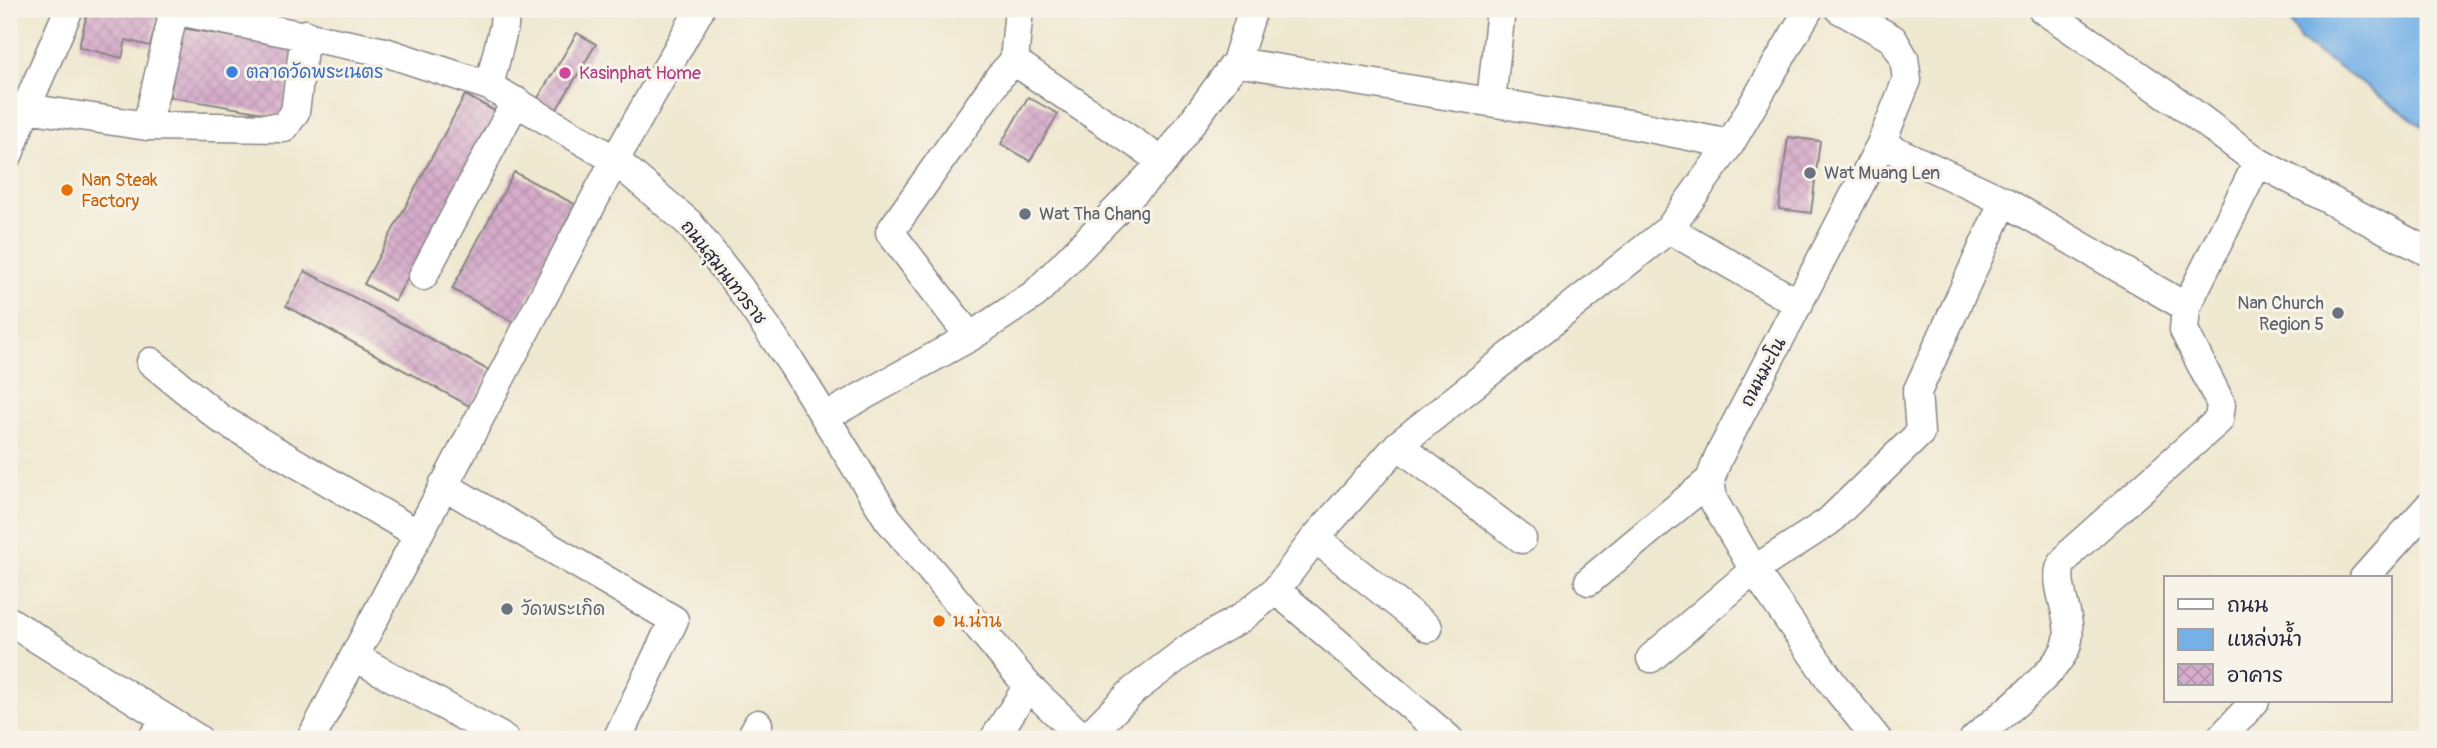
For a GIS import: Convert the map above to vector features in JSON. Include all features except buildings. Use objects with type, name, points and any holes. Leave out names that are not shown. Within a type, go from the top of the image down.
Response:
[{"type":"street","points":[[9,154],[69,9]]},
{"type":"street","points":[[147,126],[171,9]]},
{"type":"street","name":"ถนนสุมนเทวราช","points":[[171,9],[385,52],[489,86],[615,160],[689,223],[739,287],[792,364],[888,519],[1028,686],[1085,739]]},
{"type":"street","points":[[489,86],[504,26],[505,9]]},
{"type":"street","points":[[311,739],[615,160],[700,9]]},
{"type":"street","points":[[970,338],[890,232],[1000,76],[1014,61],[1019,9]]},
{"type":"street","points":[[825,417],[970,338],[1035,294],[1163,162],[1236,62],[1253,9]]},
{"type":"street","points":[[1492,102],[1501,9]]},
{"type":"street","points":[[1085,739],[1134,690],[1192,646],[1241,618],[1276,590],[1315,538],[1398,445],[1669,229],[1730,144],[1809,9]]},
{"type":"street","name":"ถนนมะโน","points":[[1710,480],[1718,458],[1881,144],[1907,80],[1904,58],[1893,39],[1839,9]]},
{"type":"street","points":[[2042,9],[2186,108],[2258,162],[2428,252]]},
{"type":"street","points":[[26,108],[147,126],[284,128],[295,112],[305,34]]},
{"type":"street","points":[[1014,61],[1163,162]]},
{"type":"street","points":[[1236,62],[1629,124],[1730,144]]},
{"type":"street","points":[[423,276],[516,101]]},
{"type":"street","points":[[1881,144],[2004,201],[2186,307]]},
{"type":"street","points":[[1974,739],[2058,663],[2067,643],[2069,626],[2060,569],[2072,551],[2219,420],[2221,404],[2184,330],[2186,307],[2258,162]]},
{"type":"street","points":[[1651,658],[1754,570],[1828,522],[1920,433],[1917,392],[2004,201]]},
{"type":"street","points":[[1669,229],[1799,304]]},
{"type":"street","points":[[151,362],[221,419],[418,534]]},
{"type":"street","points":[[1398,445],[1522,539]]},
{"type":"street","points":[[1710,480],[1713,500],[1754,570],[1833,684],[1877,739]]},
{"type":"street","points":[[1589,580],[1710,480]]},
{"type":"street","points":[[443,485],[674,620],[617,739]]},
{"type":"street","points":[[2366,576],[2428,507]]},
{"type":"street","points":[[1315,538],[1427,628]]},
{"type":"street","points":[[1276,590],[1449,739]]},
{"type":"street","points":[[9,621],[159,729],[198,739]]},
{"type":"street","points":[[355,657],[505,739]]},
{"type":"street","points":[[994,739],[1028,686]]},
{"type":"street","points":[[2220,739],[2254,702]]},
{"type":"water","points":[[2284,9],[2428,9],[2428,130],[2301,41]]},
{"type":"place","name":"ตลาดวัดพระเนตร","points":[[232,72]]},
{"type":"place","name":"Kasinphat Home","points":[[565,73]]},
{"type":"place","name":"Wat Muang Len","points":[[1810,173]]},
{"type":"place","name":"Nan Steak Factory","points":[[67,190]]},
{"type":"place","name":"Wat Tha Chang","points":[[1025,214]]},
{"type":"place","name":"Nan Church Region 5","points":[[2338,313]]},
{"type":"place","name":"วัดพระเกิด","points":[[507,609]]},
{"type":"place","name":"น.น่าน","points":[[939,621]]}]
